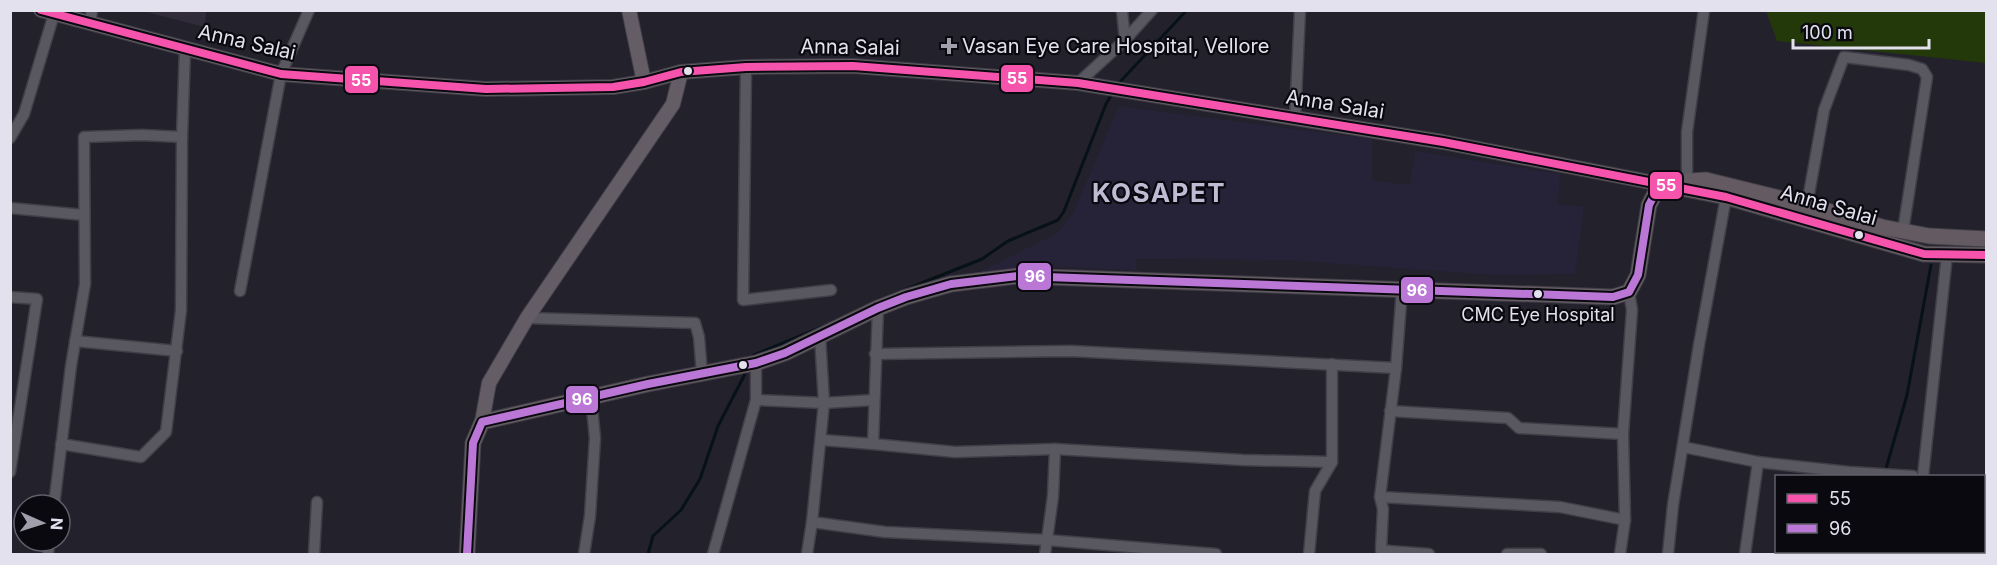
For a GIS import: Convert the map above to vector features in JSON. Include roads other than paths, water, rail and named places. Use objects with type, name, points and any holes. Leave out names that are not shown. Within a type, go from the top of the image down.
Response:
[{"type":"highway","name":"Anna Salai","points":[[1660,184],[1706,180],[1808,205],[1882,227],[1929,236],[1986,239]]},
{"type":"highway","name":"Anna Salai","points":[[1660,184],[1726,197],[1924,254],[1986,255]]},
{"type":"highway","points":[[467,555],[473,443],[482,422],[756,363],[786,353],[878,308],[906,297],[951,284],[1018,276],[1613,297],[1629,292],[1638,274],[1649,205],[1660,184]]},
{"type":"main road","points":[[629,10],[644,82]]},
{"type":"main road","name":"Anna Salai","points":[[48,12],[91,17],[185,49],[281,74],[486,89],[613,87],[681,72],[746,67],[852,66],[1078,83],[1443,142],[1660,184]]},
{"type":"main road","points":[[482,422],[489,383],[527,318],[673,104],[681,72]]},
{"type":"street","points":[[240,291],[281,74],[309,10]]},
{"type":"street","points":[[1122,10],[1125,40]]},
{"type":"street","points":[[1078,83],[1125,40],[1152,10]]},
{"type":"street","points":[[1295,119],[1300,10]]},
{"type":"street","points":[[1687,180],[1687,132],[1704,10]]},
{"type":"street","points":[[10,138],[24,114],[48,12]]},
{"type":"street","points":[[61,444],[141,457],[166,432],[182,310],[182,137],[185,49]]},
{"type":"street","points":[[1808,205],[1824,110],[1844,57],[1909,65],[1922,69],[1927,77],[1903,231]]},
{"type":"street","points":[[746,67],[743,300],[831,290]]},
{"type":"street","points":[[10,112],[24,114]]},
{"type":"street","points":[[55,493],[84,284],[84,138],[142,135],[182,137]]},
{"type":"street","points":[[1668,555],[1673,505],[1726,197]]},
{"type":"street","points":[[10,208],[84,215]]},
{"type":"street","points":[[1923,475],[1947,255]]},
{"type":"street","points":[[1402,289],[1396,368],[1380,497],[1383,509],[1381,550],[1389,553],[1429,555]]},
{"type":"street","points":[[1620,555],[1625,520],[1623,434],[1632,310],[1629,292]]},
{"type":"street","points":[[10,297],[37,299],[10,472]]},
{"type":"street","points":[[873,444],[878,308]]},
{"type":"street","points":[[527,318],[695,323],[699,337],[702,374]]},
{"type":"street","points":[[807,555],[822,440],[824,403],[820,336]]},
{"type":"street","points":[[75,341],[177,351]]},
{"type":"street","points":[[875,354],[1071,351],[1396,368]]},
{"type":"street","points":[[712,555],[756,400],[756,363]]},
{"type":"street","points":[[1309,555],[1316,491],[1332,462],[1332,364]]},
{"type":"street","points":[[584,555],[590,516],[596,438],[591,398]]},
{"type":"street","points":[[756,400],[824,403],[874,400]]},
{"type":"street","points":[[1390,411],[1508,418],[1519,428],[1623,434]]},
{"type":"street","points":[[822,440],[955,452],[1055,449],[1243,460],[1332,462]]},
{"type":"street","points":[[1683,447],[1815,473],[1864,475]]},
{"type":"street","points":[[1045,555],[1053,496],[1055,449]]},
{"type":"street","points":[[1745,555],[1758,462]]},
{"type":"street","points":[[1380,497],[1560,507],[1625,520]]},
{"type":"street","points":[[314,555],[317,502]]},
{"type":"street","points":[[812,522],[885,531],[1047,540],[1216,555]]},
{"type":"street","points":[[1507,555],[1541,555]]},
{"type":"waterway","points":[[1118,84],[1187,10]]},
{"type":"waterway","points":[[879,300],[982,259],[1008,241],[1058,220],[1064,211],[1112,94]]},
{"type":"waterway","points":[[1885,472],[1907,395],[1931,265]]},
{"type":"waterway","points":[[754,355],[822,327]]},
{"type":"waterway","points":[[648,554],[653,536],[681,510],[700,479],[718,426],[745,374]]},
{"type":"place","name":"Vasan Eye Care Hospital, Vellore","points":[[949,46]]},
{"type":"place","name":"CMC Eye Hospital","points":[[1538,294]]},
{"type":"district","name":"KOSAPET","points":[[1159,192]]}]
